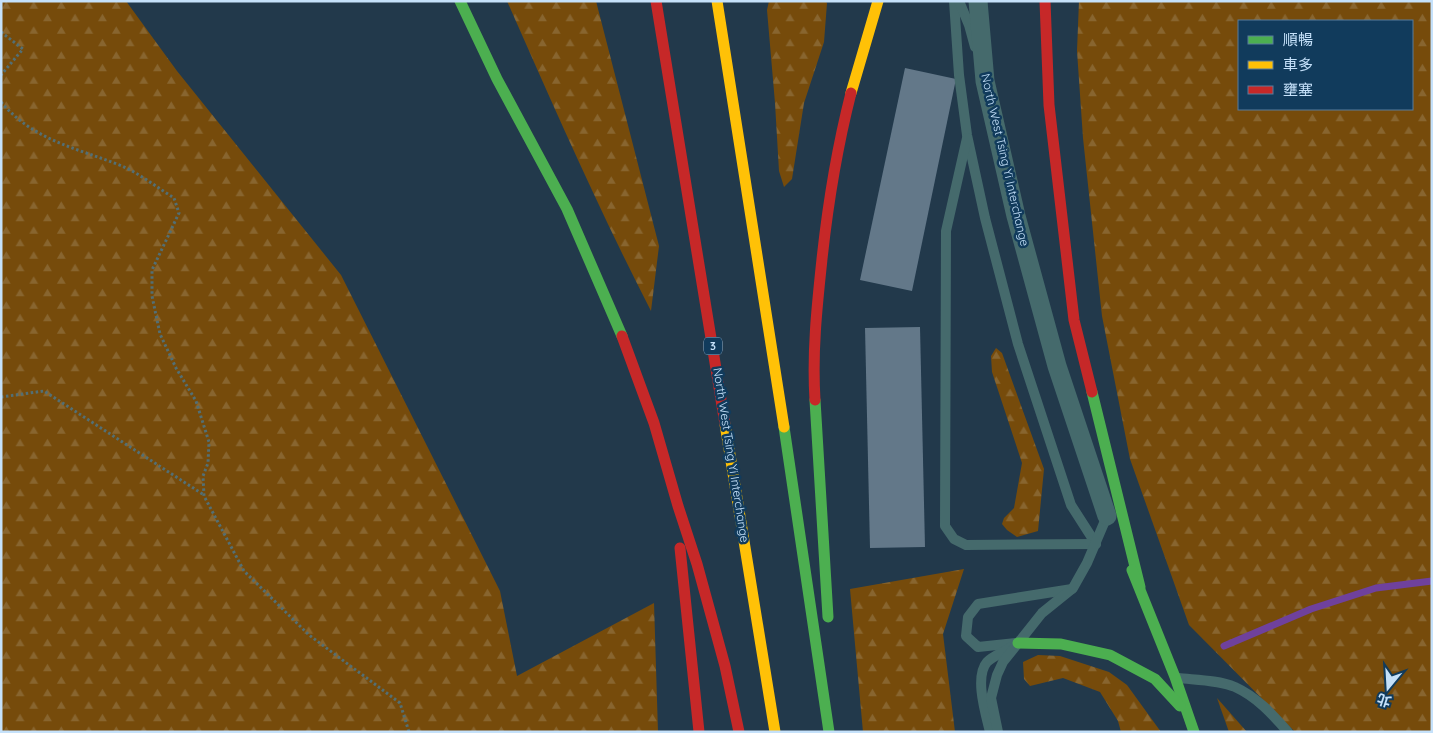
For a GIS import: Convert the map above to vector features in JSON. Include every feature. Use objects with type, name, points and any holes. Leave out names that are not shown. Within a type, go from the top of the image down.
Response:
[{"type":"highway","points":[[460,1],[497,79],[567,209],[623,338],[654,424],[697,564],[725,666],[740,732]]},
{"type":"highway","name":"North West Tsing Yi Interchange","points":[[656,1],[775,732]]},
{"type":"highway","points":[[719,1],[720,20],[830,732]]},
{"type":"highway","points":[[829,630],[813,366],[814,327],[826,216],[837,152],[854,78],[878,1]]},
{"type":"highway","points":[[1045,1],[1047,83],[1074,320],[1140,587]]},
{"type":"highway","points":[[678,506],[682,578],[699,732]]},
{"type":"highway","points":[[1107,516],[1140,587],[1194,732]]},
{"type":"highway","points":[[1018,643],[1061,644],[1110,655],[1154,679],[1188,715]]},
{"type":"highway","points":[[830,658],[830,732]]},
{"type":"street","name":"North West Tsing Yi Interchange","points":[[978,1],[985,81],[1016,216],[1056,366],[1107,516]]},
{"type":"lane","points":[[954,1],[959,75],[967,135],[985,218],[1018,344],[1071,505],[1096,544]]},
{"type":"lane","points":[[959,1],[969,25],[985,81]]},
{"type":"lane","points":[[967,135],[946,231],[945,526],[954,539],[966,546],[1096,544]]},
{"type":"lane","points":[[998,732],[991,698],[997,675],[1003,662],[1042,613],[1073,588],[1096,544],[1107,516]]},
{"type":"lane","points":[[1018,643],[978,646],[966,636],[968,617],[978,604],[1073,588]]},
{"type":"lane","points":[[990,732],[982,696],[983,672],[987,662],[1018,643]]},
{"type":"lane","points":[[1175,677],[1221,684],[1239,689],[1258,700],[1288,732]]},
{"type":"path","points":[[1,32],[23,49],[1,75]]},
{"type":"path","points":[[1,102],[12,115],[54,142],[124,167],[174,198],[179,213],[152,270],[152,296],[160,334],[176,368],[196,401],[209,442],[208,463],[204,476],[204,496],[244,571],[308,635],[400,703],[409,732]]},
{"type":"path","points":[[1,397],[44,391],[204,496]]},
{"type":"green space","points":[[1,1],[126,1],[177,71],[341,275],[500,591],[517,676],[654,603],[658,732],[1,732]]},
{"type":"green space","points":[[507,1],[596,1],[659,246],[651,311],[595,196]]},
{"type":"green space","points":[[769,1],[825,1],[827,3],[824,42],[804,103],[792,179],[784,187],[779,171],[767,10]]},
{"type":"green space","points":[[1079,1],[1432,1],[1432,732],[1295,732],[1189,625],[1130,459],[1102,316],[1083,138],[1077,51]]},
{"type":"green space","points":[[996,348],[1002,353],[1044,469],[1038,531],[1017,537],[1002,524],[1004,518],[1014,508],[1022,463],[992,372],[991,356]]},
{"type":"green space","points":[[964,569],[943,634],[955,732],[863,732],[850,589]]},
{"type":"green space","points":[[1038,655],[1060,656],[1109,672],[1127,685],[1161,732],[1121,732],[1118,721],[1100,692],[1063,678],[1030,686],[1024,679],[1023,662]]},
{"type":"green space","points":[[1217,698],[1247,732],[1229,732]]},
{"type":"building","points":[[905,68],[956,79],[912,291],[860,280]]},
{"type":"building","points":[[920,327],[925,547],[870,548],[865,328]]},
{"type":"waterway","points":[[1224,646],[1311,609],[1376,588],[1432,581]]},
{"type":"traffic: fast","points":[[460,1],[497,79],[567,209],[622,336]]},
{"type":"traffic: fast","points":[[1092,392],[1140,587]]},
{"type":"traffic: fast","points":[[815,400],[828,617]]},
{"type":"traffic: fast","points":[[784,427],[829,732]]},
{"type":"traffic: fast","points":[[1132,570],[1175,677],[1194,732]]},
{"type":"traffic: fast","points":[[1018,643],[1061,644],[1110,655],[1155,679],[1180,706]]},
{"type":"traffic: slow","points":[[717,1],[784,427]]},
{"type":"traffic: slow","points":[[851,93],[878,1]]},
{"type":"traffic: slow","points":[[725,424],[775,732]]},
{"type":"traffic: jam","points":[[656,1],[725,424]]},
{"type":"traffic: jam","points":[[1045,1],[1049,105],[1074,320],[1092,392]]},
{"type":"traffic: jam","points":[[815,400],[814,364],[818,294],[824,238],[837,155],[851,93]]},
{"type":"traffic: jam","points":[[622,336],[654,423],[697,564],[725,666],[739,732]]},
{"type":"traffic: jam","points":[[680,548],[699,732]]}]
